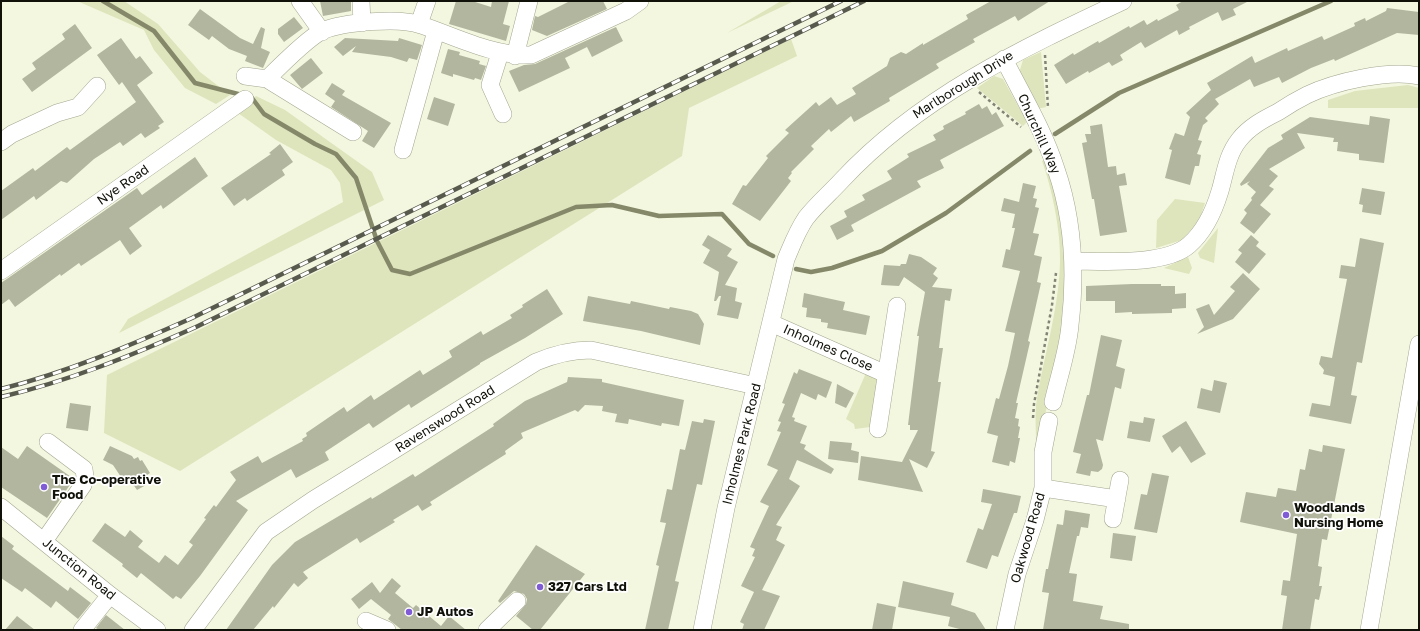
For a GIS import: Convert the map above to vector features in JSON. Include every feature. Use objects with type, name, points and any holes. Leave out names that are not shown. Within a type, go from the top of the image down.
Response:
[{"type":"street","points":[[300,1],[322,32]]},
{"type":"street","points":[[361,1],[362,23]]},
{"type":"street","points":[[419,24],[427,1]]},
{"type":"street","points":[[503,114],[490,86],[508,54],[529,1]]},
{"type":"street","points":[[267,79],[285,61],[322,32],[347,24],[381,21],[419,24],[436,31],[508,54],[531,55],[626,11],[640,1]]},
{"type":"street","name":"Marlborough Drive","points":[[786,259],[795,237],[806,218],[860,160],[910,118],[967,80],[1004,59],[1123,1]]},
{"type":"street","points":[[403,150],[436,31]]},
{"type":"street","name":"Churchill Way","points":[[1004,59],[1038,126],[1056,168],[1066,210],[1073,261],[1070,325],[1053,402]]},
{"type":"street","points":[[1073,261],[1144,260],[1170,254],[1188,246],[1207,225],[1219,193],[1228,158],[1239,140],[1258,123],[1308,94],[1350,80],[1389,74],[1409,73],[1419,76]]},
{"type":"street","points":[[245,76],[267,79],[353,132]]},
{"type":"street","points":[[1,142],[12,134],[51,116],[78,107],[97,86]]},
{"type":"street","name":"Nye Road","points":[[1,271],[244,98]]},
{"type":"street","name":"Inholmes Park Road","points":[[702,630],[726,508],[786,259]]},
{"type":"street","name":"Inholmes Close","points":[[878,428],[897,306]]},
{"type":"street","name":"Inholmes Close","points":[[771,323],[886,374]]},
{"type":"street","points":[[1369,630],[1419,344]]},
{"type":"street","name":"Ravenswood Road","points":[[193,630],[266,532],[313,500],[536,362],[556,354],[576,350],[591,350],[756,386]]},
{"type":"street","name":"Oakwood Road","points":[[1005,630],[1017,574],[1035,520],[1043,488],[1041,420]]},
{"type":"street","points":[[44,541],[83,485],[85,477],[84,469],[48,442]]},
{"type":"street","points":[[1113,519],[1120,480]]},
{"type":"street","points":[[1043,488],[1116,499]]},
{"type":"street","name":"Junction Road","points":[[1,507],[110,595],[157,630]]},
{"type":"street","points":[[82,630],[110,595]]},
{"type":"street","points":[[487,630],[517,601]]},
{"type":"street","points":[[366,620],[387,630]]},
{"type":"path","points":[[1041,420],[1034,404],[1052,305],[1056,267]]},
{"type":"green space","points":[[77,1],[124,1],[158,24],[200,72],[230,95],[216,104],[185,88],[154,50],[144,30]]},
{"type":"green space","points":[[781,1],[794,1],[727,33]]},
{"type":"green space","points":[[791,39],[797,56],[689,108],[682,156],[180,471],[104,433],[107,375]]},
{"type":"green space","points":[[1041,52],[1046,107],[1037,109],[1019,73],[1023,60]]},
{"type":"green space","points":[[994,76],[1003,79],[1027,122],[1023,126],[977,88]]},
{"type":"green space","points":[[1408,85],[1419,88],[1419,108],[1328,108],[1328,100],[1355,91]]},
{"type":"green space","points":[[256,96],[285,110],[372,172],[384,200],[119,333],[128,319],[343,202],[340,183],[331,170],[276,140],[238,113]]},
{"type":"green space","points":[[1045,160],[1052,178],[1065,244],[1064,325],[1039,444],[1036,442],[1036,405],[1054,316],[1060,262],[1059,237],[1055,210],[1042,161]]},
{"type":"green space","points":[[1175,199],[1205,203],[1199,221],[1182,240],[1156,248],[1157,220]]},
{"type":"green space","points":[[1218,228],[1214,263],[1200,258],[1198,253]]},
{"type":"green space","points":[[1188,257],[1192,268],[1189,274],[1164,268]]},
{"type":"green space","points":[[866,373],[876,379],[878,385],[870,427],[855,429],[854,424],[846,419]]},
{"type":"building","points":[[320,1],[351,1],[351,11],[323,16]]},
{"type":"building","points":[[456,1],[472,1],[491,7],[492,1],[509,1],[503,24],[510,26],[506,41],[449,24]]},
{"type":"building","points":[[570,1],[603,1],[607,9],[547,36],[532,30],[535,16],[538,17]]},
{"type":"building","points":[[991,1],[1050,1],[1018,21],[1015,16],[973,39],[975,42],[936,64],[939,68],[889,98],[890,101],[854,122],[851,116],[831,132],[829,129],[811,146],[814,149],[791,172],[792,173],[788,178],[791,181],[760,221],[732,204],[743,185],[746,186],[768,158],[766,156],[789,133],[785,130],[816,102],[819,106],[831,97],[837,105],[856,94],[852,88],[887,66],[890,58],[901,52],[906,54],[923,43],[923,45],[968,19],[966,15]]},
{"type":"building","points":[[1183,1],[1249,1],[1233,9],[1236,15],[1222,21],[1218,12],[1189,27],[1190,29],[1179,35],[1177,30],[1145,48],[1141,42],[1120,55],[1123,60],[1112,66],[1109,62],[1089,73],[1088,71],[1066,84],[1054,65],[1073,53],[1074,55],[1098,41],[1099,43],[1129,26],[1130,28],[1144,20],[1147,25],[1157,19],[1158,21],[1179,10],[1176,5]]},
{"type":"building","points":[[1387,8],[1419,12],[1419,35],[1397,33],[1335,61],[1334,59],[1311,68],[1282,83],[1279,77],[1254,87],[1250,79],[1215,99],[1219,104],[1205,118],[1208,121],[1203,125],[1198,140],[1202,141],[1197,154],[1201,155],[1199,166],[1195,166],[1190,185],[1165,178],[1172,150],[1169,149],[1175,133],[1184,136],[1190,117],[1186,113],[1211,90],[1207,83],[1252,56],[1255,63],[1287,48],[1288,51],[1322,36],[1324,40],[1355,26],[1354,23],[1365,18],[1366,21],[1386,11]]},
{"type":"building","points":[[200,9],[240,38],[253,44],[261,27],[265,29],[261,48],[270,52],[263,68],[245,61],[247,56],[229,49],[212,36],[209,40],[188,25]]},
{"type":"building","points":[[294,17],[303,28],[284,42],[278,34],[278,29]]},
{"type":"building","points":[[75,24],[92,48],[32,92],[22,79],[36,69],[32,63],[65,39],[62,34]]},
{"type":"building","points":[[616,27],[623,41],[592,57],[587,47],[565,58],[570,68],[519,92],[509,71],[524,65],[535,64]]},
{"type":"building","points":[[121,38],[136,59],[140,56],[153,73],[137,85],[164,122],[158,126],[160,128],[145,138],[141,133],[123,146],[120,142],[94,159],[67,183],[61,181],[36,200],[34,196],[1,220],[1,191],[33,168],[35,171],[67,147],[70,150],[136,102],[122,82],[119,85],[97,55]]},
{"type":"building","points":[[345,38],[398,41],[399,38],[422,45],[417,60],[409,58],[407,62],[391,57],[352,52],[356,46],[343,56],[334,47]]},
{"type":"building","points":[[448,49],[460,52],[459,55],[480,61],[479,64],[486,66],[481,80],[475,78],[474,80],[453,74],[453,77],[441,73]]},
{"type":"building","points":[[311,58],[323,73],[302,89],[290,75]]},
{"type":"building","points":[[332,83],[345,91],[342,95],[391,123],[374,148],[362,141],[368,131],[331,107],[335,101],[325,94]]},
{"type":"building","points":[[434,97],[455,104],[448,126],[427,119]]},
{"type":"building","points":[[979,104],[982,109],[987,106],[992,115],[996,112],[1004,126],[940,160],[944,168],[917,181],[921,187],[851,225],[854,231],[837,240],[830,226],[847,217],[844,211],[865,200],[862,195],[892,179],[887,171],[909,157],[907,154],[936,140],[933,135],[944,129],[943,126],[966,114],[965,112]]},
{"type":"building","points":[[1370,116],[1390,119],[1384,163],[1359,160],[1359,154],[1337,151],[1338,142],[1333,142],[1334,138],[1297,133],[1305,148],[1269,169],[1278,176],[1269,186],[1274,189],[1260,205],[1271,214],[1254,234],[1240,223],[1247,213],[1244,210],[1256,192],[1247,184],[1250,181],[1241,186],[1240,184],[1268,148],[1283,139],[1281,135],[1310,117],[1369,125]]},
{"type":"building","points":[[1102,124],[1108,167],[1116,166],[1117,175],[1125,173],[1127,185],[1119,186],[1127,232],[1100,236],[1082,143],[1087,142],[1085,134],[1091,134],[1090,126]]},
{"type":"building","points":[[280,144],[293,162],[282,170],[285,175],[247,201],[245,198],[234,206],[221,188],[271,154],[269,153]]},
{"type":"building","points":[[195,157],[208,176],[163,209],[161,205],[129,228],[142,246],[130,255],[120,240],[81,266],[79,263],[61,276],[60,274],[15,307],[9,299],[1,305],[1,283],[137,188],[142,195]]},
{"type":"building","points":[[1023,183],[1036,186],[1033,198],[1037,199],[1035,207],[1039,208],[1033,233],[1039,234],[1034,255],[1042,257],[1037,282],[1041,283],[1028,341],[1030,342],[1016,403],[1018,403],[1015,418],[1019,419],[1018,426],[1020,427],[1018,438],[1020,438],[1015,463],[1010,461],[1009,466],[992,462],[998,436],[987,433],[996,398],[999,399],[1015,333],[1005,331],[1020,271],[1002,267],[1006,249],[1010,250],[1015,228],[1012,228],[1015,214],[1001,211],[1004,198],[1019,202]]},
{"type":"building","points":[[1362,188],[1385,192],[1381,215],[1362,212],[1363,205],[1359,204]]},
{"type":"building","points":[[708,235],[732,249],[727,256],[738,262],[725,285],[737,288],[735,301],[742,303],[738,319],[717,315],[721,296],[714,301],[719,272],[703,263],[710,250],[702,245]]},
{"type":"building","points":[[1251,235],[1259,242],[1256,246],[1266,254],[1249,274],[1235,262],[1242,253],[1238,250]]},
{"type":"building","points":[[1360,238],[1384,243],[1362,363],[1357,362],[1351,395],[1357,396],[1351,424],[1309,416],[1312,403],[1330,406],[1335,377],[1323,374],[1324,370],[1319,364],[1321,356],[1332,358],[1347,279],[1339,278],[1341,265],[1355,267]]},
{"type":"building","points":[[909,254],[921,257],[937,268],[933,274],[938,278],[932,287],[952,289],[950,301],[945,300],[939,348],[943,348],[938,382],[941,382],[931,451],[935,452],[927,468],[909,459],[923,492],[858,480],[861,456],[902,462],[918,430],[910,430],[910,425],[908,425],[919,336],[917,336],[925,292],[904,277],[899,286],[881,285],[884,265],[900,266],[901,264],[906,264]]},
{"type":"building","points":[[1243,273],[1260,289],[1233,319],[1197,334],[1204,327],[1196,309],[1209,304],[1214,315],[1235,291],[1230,287]]},
{"type":"building","points":[[1161,284],[1161,286],[1175,286],[1175,294],[1186,293],[1186,308],[1172,309],[1172,313],[1115,313],[1115,301],[1086,301],[1086,286]]},
{"type":"building","points":[[547,289],[563,314],[525,338],[480,363],[411,408],[409,404],[373,428],[369,423],[325,452],[329,460],[296,478],[291,469],[236,501],[248,510],[200,576],[181,599],[176,596],[173,599],[141,573],[137,578],[122,566],[123,564],[92,541],[105,523],[125,537],[130,530],[143,541],[138,547],[159,563],[165,555],[178,565],[193,545],[189,542],[206,519],[204,518],[214,505],[216,507],[236,480],[230,472],[258,456],[262,463],[303,441],[302,439],[307,436],[306,433],[344,407],[347,412],[371,395],[374,400],[420,370],[423,375],[452,357],[449,351],[481,331],[483,335],[512,318],[510,315],[523,307],[522,305]]},
{"type":"building","points":[[804,293],[845,302],[843,310],[870,316],[866,335],[827,328],[828,323],[821,322],[821,319],[806,317],[807,308],[802,307]]},
{"type":"building","points":[[588,296],[630,304],[631,301],[669,309],[670,307],[691,311],[698,314],[704,324],[700,345],[641,331],[583,321]]},
{"type":"building","points":[[1101,335],[1122,340],[1116,366],[1125,369],[1121,389],[1115,387],[1103,441],[1096,439],[1103,465],[1102,469],[1098,472],[1091,471],[1090,476],[1076,473],[1081,454],[1073,452],[1087,395],[1089,395]]},
{"type":"building","points":[[799,369],[832,382],[826,398],[818,394],[816,400],[801,393],[792,417],[795,418],[794,421],[807,426],[800,443],[806,445],[804,449],[834,469],[831,474],[797,460],[789,479],[800,486],[776,525],[782,527],[776,540],[785,545],[762,590],[780,596],[764,630],[742,630],[744,624],[740,622],[754,592],[741,586],[755,557],[752,556],[755,549],[750,547],[769,506],[760,502],[778,470],[767,465],[781,432],[777,431],[781,422],[778,421],[785,404],[782,403],[794,372],[797,374]]},
{"type":"building","points":[[568,377],[602,379],[602,382],[684,400],[679,426],[662,423],[661,426],[629,419],[628,424],[615,422],[617,414],[602,411],[603,406],[585,405],[578,412],[575,410],[521,433],[523,438],[505,451],[506,454],[430,502],[432,505],[422,511],[418,505],[393,520],[395,522],[360,543],[357,538],[303,572],[308,578],[298,587],[294,583],[274,608],[273,606],[253,630],[226,630],[272,565],[295,542],[413,474],[415,477],[494,426],[493,424],[525,401],[567,382]]},
{"type":"building","points":[[1214,380],[1227,383],[1220,413],[1197,408],[1201,388],[1212,391]]},
{"type":"building","points":[[837,384],[854,393],[846,408],[835,403]]},
{"type":"building","points":[[70,403],[91,406],[88,431],[66,428]]},
{"type":"building","points":[[1144,417],[1155,419],[1150,442],[1127,438],[1130,421],[1143,423]]},
{"type":"building","points":[[704,419],[715,421],[702,485],[697,484],[675,581],[679,582],[668,630],[645,630],[659,566],[656,565],[666,523],[660,522],[667,489],[672,490],[680,449],[685,450],[692,421],[703,423]]},
{"type":"building","points":[[1186,421],[1206,454],[1191,463],[1180,446],[1172,453],[1162,436]]},
{"type":"building","points":[[830,441],[852,443],[851,450],[859,452],[858,463],[828,459]]},
{"type":"building","points":[[1323,445],[1345,449],[1327,540],[1322,539],[1318,566],[1322,567],[1319,586],[1322,586],[1319,600],[1315,599],[1310,630],[1282,630],[1287,596],[1281,595],[1283,580],[1290,581],[1297,534],[1240,522],[1246,492],[1276,497],[1278,488],[1296,491],[1300,469],[1305,470],[1309,449],[1322,452]]},
{"type":"building","name":"The Co-operative Food","points":[[27,446],[74,479],[47,518],[1,487],[1,447],[18,459]]},
{"type":"building","points":[[110,446],[132,456],[134,459],[138,457],[140,461],[142,460],[150,473],[144,477],[146,485],[137,490],[128,477],[123,480],[113,465],[103,460]]},
{"type":"building","points":[[1152,473],[1169,476],[1157,533],[1134,529],[1141,494],[1147,495]]},
{"type":"building","points":[[983,489],[1021,496],[1017,513],[1014,513],[998,557],[992,555],[987,569],[966,562],[978,528],[983,530],[992,504],[981,502]]},
{"type":"building","points":[[1065,510],[1090,514],[1088,528],[1081,527],[1079,536],[1077,536],[1069,573],[1077,574],[1073,601],[1103,606],[1100,619],[1129,624],[1129,630],[1043,630],[1049,593],[1042,592],[1046,569],[1048,569],[1057,524],[1063,525]]},
{"type":"building","points":[[1113,533],[1136,536],[1132,561],[1110,558]]},
{"type":"building","points":[[1,536],[14,546],[12,549],[68,591],[70,587],[91,603],[78,619],[56,601],[51,608],[25,588],[22,592],[1,578]]},
{"type":"building","name":"327 Cars Ltd","points":[[536,545],[585,574],[540,630],[533,630],[516,616],[526,604],[527,599],[524,594],[514,591],[500,603],[498,601]]},
{"type":"building","points":[[392,578],[401,586],[395,593],[413,608],[416,605],[441,626],[449,616],[466,630],[402,630],[388,619],[391,615],[371,599],[359,609],[351,599],[372,582],[380,593]]},
{"type":"building","points":[[903,581],[954,593],[951,605],[975,613],[986,630],[963,630],[948,626],[950,617],[898,607]]},
{"type":"building","points":[[877,603],[896,607],[892,630],[872,630]]},
{"type":"building","points":[[106,615],[125,630],[99,630],[96,628]]},
{"type":"building","points":[[17,616],[35,630],[5,630]]},
{"type":"waterway","points":[[103,1],[154,31],[195,83],[242,95]]},
{"type":"waterway","points":[[1055,134],[1119,93],[1331,1]]},
{"type":"waterway","points":[[249,97],[252,98],[264,114],[315,144],[336,154],[356,178],[377,241],[392,270],[410,274],[576,207],[612,205],[659,216],[722,214],[749,244],[773,256]]},
{"type":"waterway","points":[[796,269],[811,272],[832,268],[882,251],[946,213],[1030,151]]},
{"type":"railway","points":[[1,389],[50,375],[98,358],[192,318],[841,1]]},
{"type":"railway","points":[[1,397],[26,391],[76,375],[149,348],[196,327],[864,1]]},
{"type":"place","name":"The Co-operative Food","points":[[44,487]]},
{"type":"place","name":"Woodlands Nursing Home","points":[[1286,515]]},
{"type":"place","name":"327 Cars Ltd","points":[[540,587]]},
{"type":"place","name":"JP Autos","points":[[409,612]]}]
